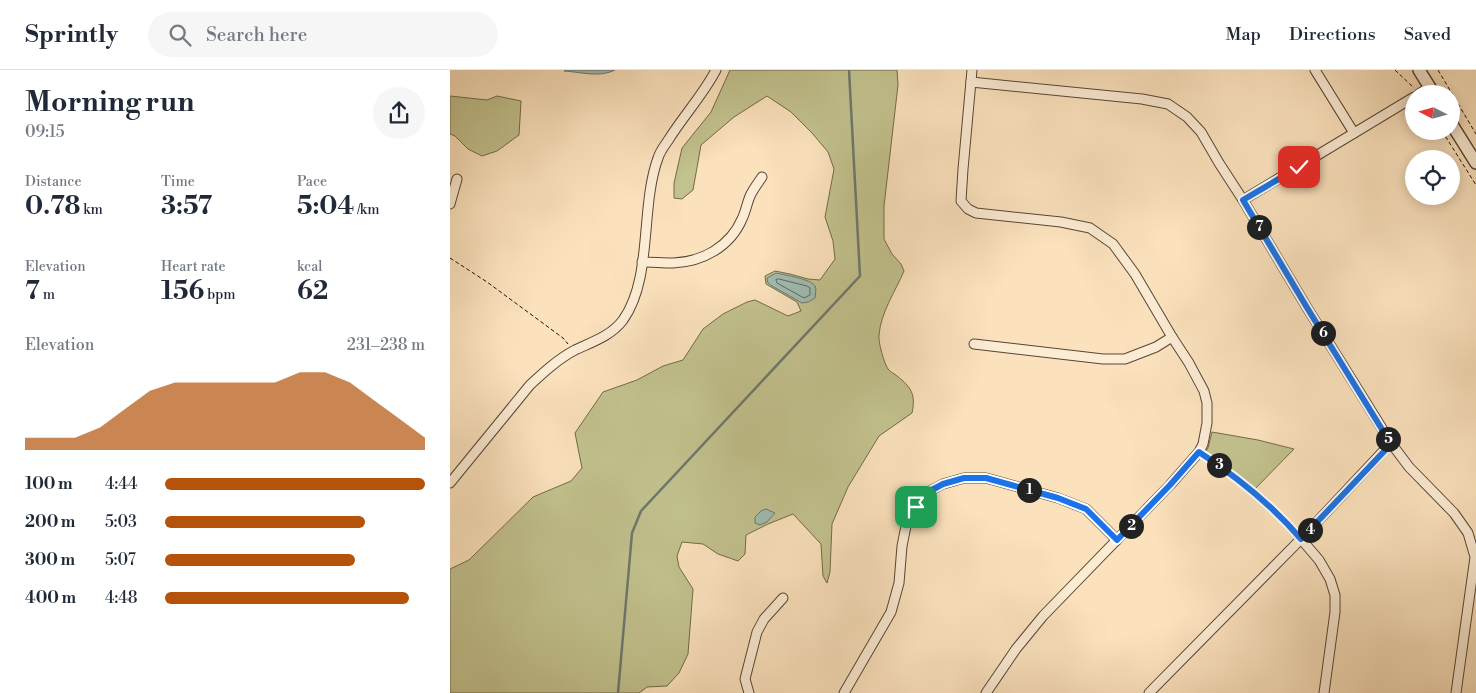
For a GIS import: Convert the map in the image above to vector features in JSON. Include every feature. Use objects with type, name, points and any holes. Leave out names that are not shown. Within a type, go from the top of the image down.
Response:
[{"type":"street","points":[[450,483],[530,385],[545,370],[574,351],[604,337],[622,321],[634,300],[642,262],[648,202],[658,156],[716,70]]},
{"type":"street","points":[[972,70],[962,202],[968,209],[976,213],[1061,222],[1090,228],[1113,244],[1135,274],[1196,377],[1204,391],[1207,403],[1207,423],[1203,444],[1199,452],[1170,485],[1043,616],[1016,649],[986,693]]},
{"type":"street","points":[[1315,70],[1354,133]]},
{"type":"street","points":[[1418,70],[1428,85]]},
{"type":"street","points":[[971,82],[1142,99],[1168,104],[1187,116],[1201,132],[1391,444],[1409,467],[1454,513],[1468,533],[1474,557],[1456,693]]},
{"type":"street","points":[[1243,200],[1405,102]]},
{"type":"street","points":[[1460,137],[1476,163]]},
{"type":"street","points":[[642,262],[673,263],[690,261],[722,247],[738,228],[751,194],[762,177]]},
{"type":"street","points":[[450,204],[457,178]]},
{"type":"street","points":[[974,344],[1103,359],[1125,359],[1156,347],[1172,337]]},
{"type":"street","points":[[1149,693],[1301,539],[1391,444]]},
{"type":"street","points":[[844,693],[891,612],[899,583],[902,546],[907,520],[928,492],[943,484],[964,478],[986,478],[1058,498],[1086,509],[1117,540]]},
{"type":"street","points":[[1301,539],[1320,560],[1330,578],[1335,595],[1335,612],[1324,693]]},
{"type":"street","points":[[749,693],[745,679],[757,632],[764,618],[782,598]]},
{"type":"path","points":[[1395,70],[1410,85]]},
{"type":"path","points":[[1438,70],[1476,134]]},
{"type":"path","points":[[1448,140],[1476,185]]},
{"type":"path","points":[[450,258],[563,338],[574,351]]},
{"type":"path","points":[[1199,452],[1227,470],[1286,521],[1301,539]]},
{"type":"green space","points":[[730,70],[897,70],[898,85],[884,206],[884,239],[904,271],[885,310],[879,338],[888,369],[906,384],[913,396],[912,413],[879,436],[848,487],[832,524],[830,572],[827,583],[823,576],[821,544],[793,514],[746,535],[745,554],[738,561],[718,554],[703,544],[682,542],[677,556],[679,567],[693,589],[688,654],[679,673],[667,686],[647,687],[639,693],[450,693],[450,569],[469,560],[533,497],[571,481],[582,468],[575,433],[603,392],[637,380],[663,366],[683,360],[703,329],[723,314],[747,302],[755,300],[788,316],[801,311],[797,302],[766,284],[765,276],[775,271],[820,280],[835,259],[833,241],[825,217],[834,169],[828,152],[791,112],[767,96],[734,117],[701,145],[693,190],[682,199],[674,198],[674,183],[682,148],[711,112]]},
{"type":"green space","points":[[450,96],[487,100],[497,96],[521,101],[519,135],[497,151],[482,156],[468,149],[455,136],[450,134]]},
{"type":"green space","points":[[1212,432],[1258,440],[1294,449],[1251,493],[1221,469],[1201,459],[1208,448]]},
{"type":"water","points":[[565,70],[615,70],[603,74],[590,74]]},
{"type":"water","points":[[776,273],[813,284],[816,289],[815,298],[802,303],[772,286],[768,283],[767,278]]},
{"type":"water","points":[[766,509],[775,513],[767,522],[760,525],[755,523],[755,517]]},
{"type":"waterway","points":[[618,693],[632,533],[641,511],[860,276],[849,70]]},
{"type":"route","points":[[916,507],[928,492],[943,484],[964,478],[986,478],[1058,498],[1086,509],[1117,540],[1199,452],[1227,470],[1286,521],[1301,539],[1391,444],[1243,200],[1299,167]]}]
